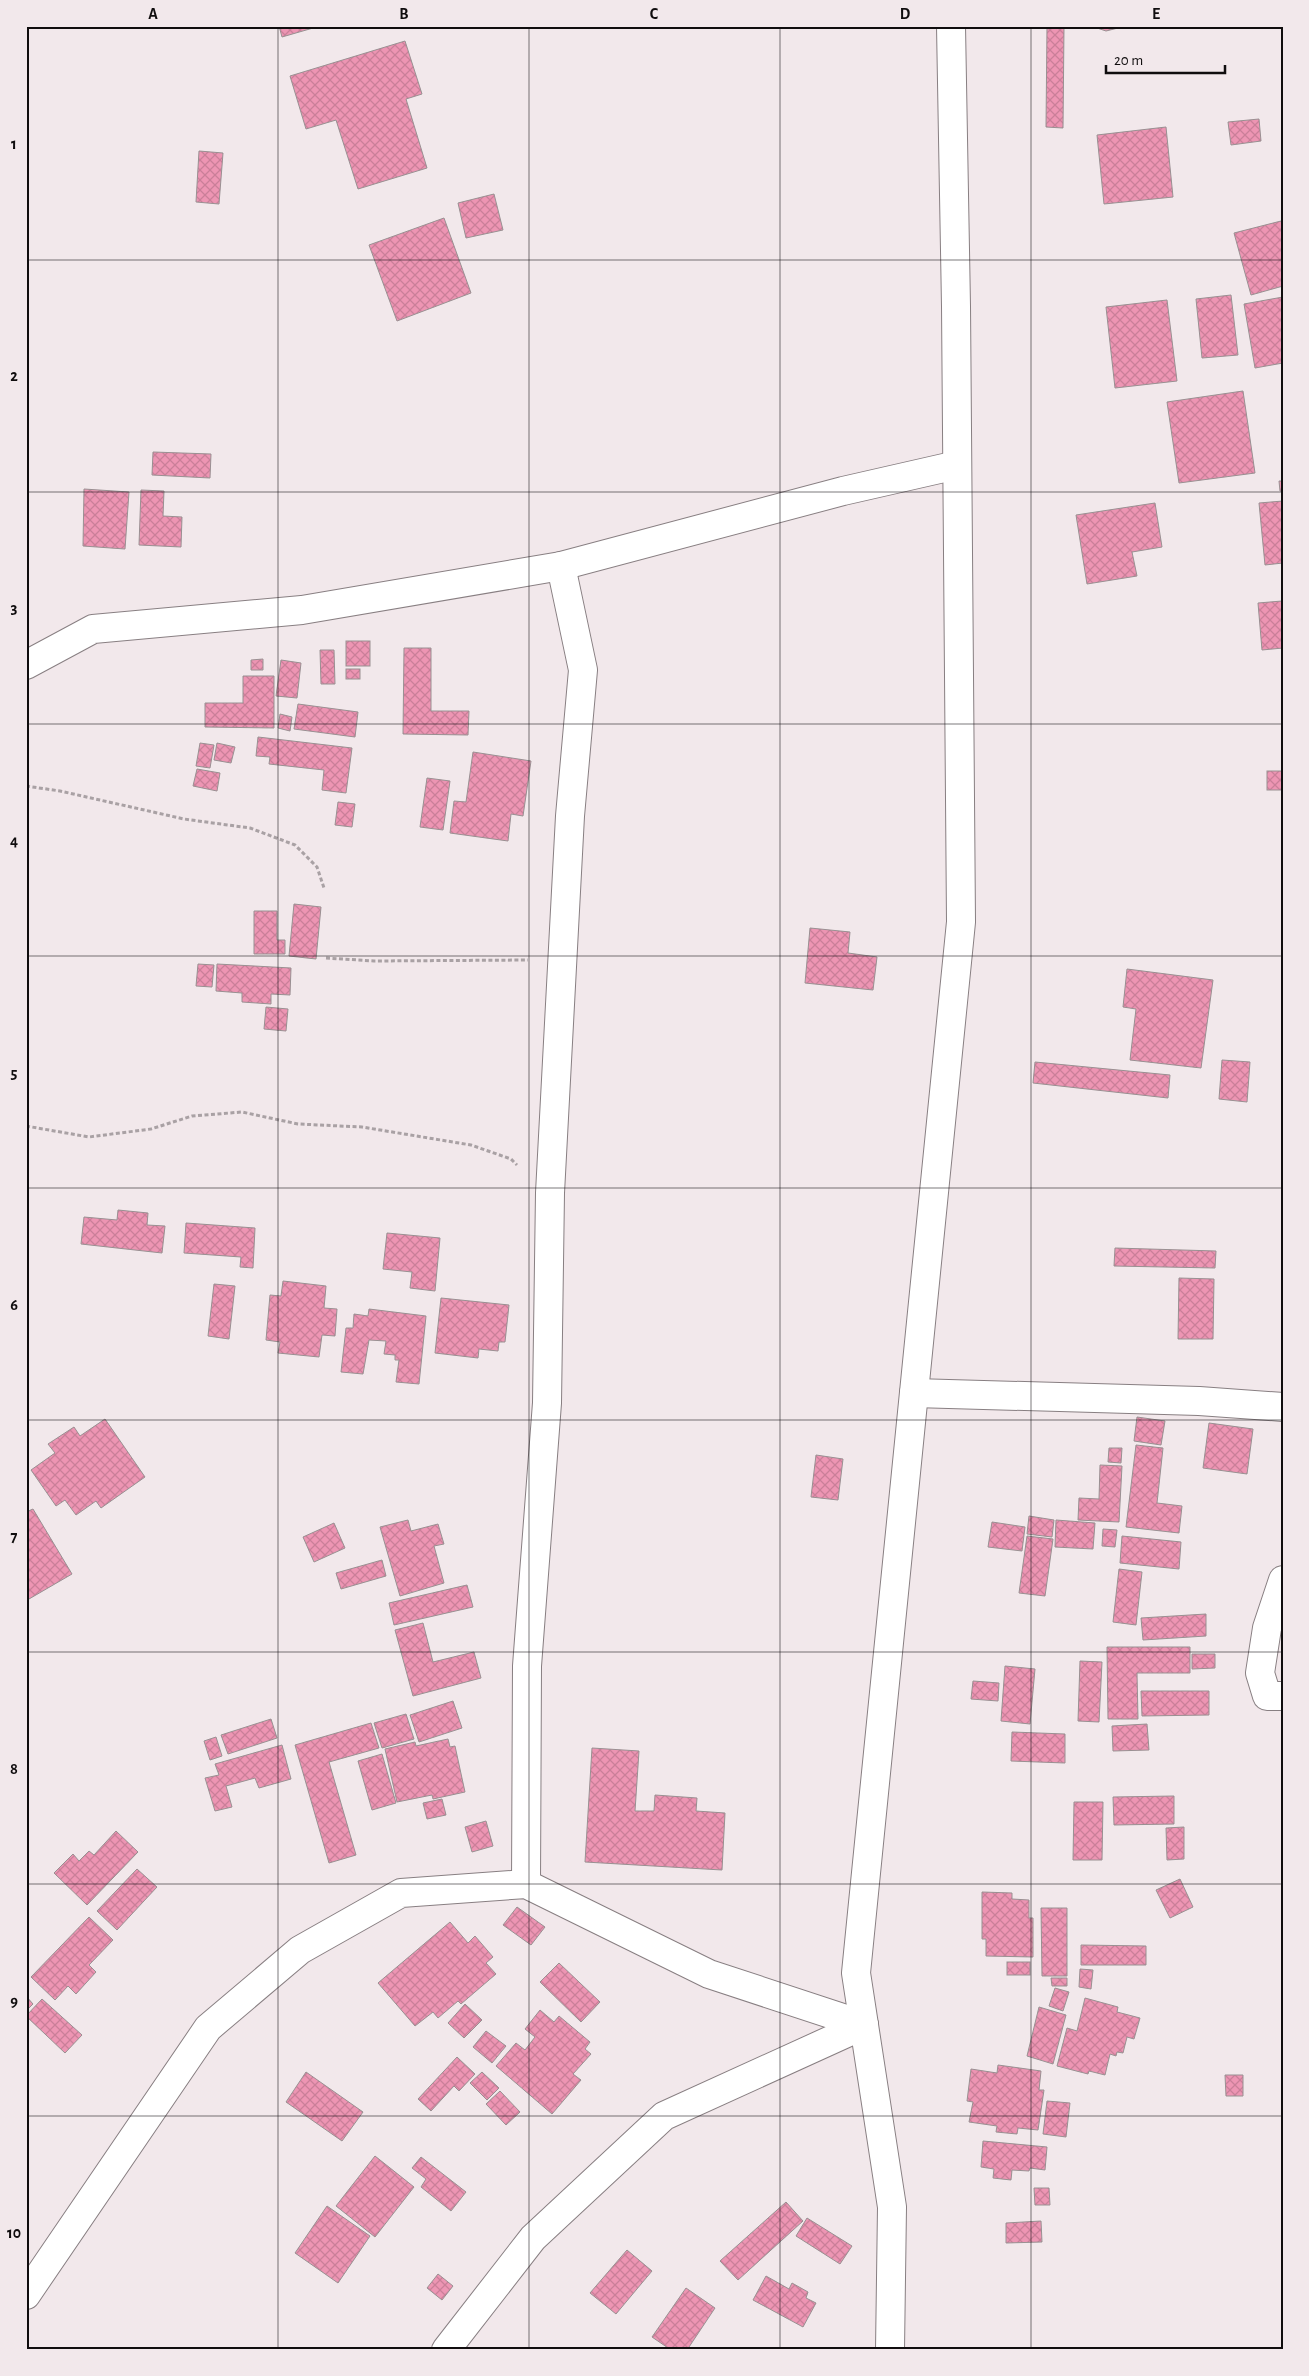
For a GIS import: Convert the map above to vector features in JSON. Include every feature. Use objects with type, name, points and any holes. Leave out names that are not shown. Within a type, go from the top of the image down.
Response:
[{"type":"street","points":[[890,2350],[892,2207],[856,1973],[961,922],[951,26]]},
{"type":"street","points":[[26,665],[93,629],[302,610],[561,566],[843,491],[957,464]]},
{"type":"street","points":[[526,1884],[526,1666],[547,1403],[550,1193],[564,961],[570,816],[583,670],[561,566]]},
{"type":"street","points":[[914,1393],[1199,1401],[1283,1407]]},
{"type":"street","points":[[1283,1580],[1267,1628],[1260,1673],[1267,1696],[1283,1696]]},
{"type":"street","points":[[26,2295],[208,2028],[300,1950],[401,1893],[526,1884],[709,1974],[864,2025]]},
{"type":"street","points":[[446,2350],[533,2238],[664,2116],[864,2025]]},
{"type":"path","points":[[26,786],[60,791],[184,819],[250,828],[295,844],[317,867],[324,888]]},
{"type":"path","points":[[326,958],[374,962],[492,959],[564,961]]},
{"type":"path","points":[[26,1126],[89,1138],[151,1129],[192,1116],[242,1112],[298,1124],[362,1128],[423,1136],[479,1148],[511,1159],[550,1193]]},
{"type":"building","points":[[279,26],[320,26],[282,37]]},
{"type":"building","points":[[1047,26],[1064,26],[1063,128],[1046,127]]},
{"type":"building","points":[[1091,26],[1126,26],[1106,31]]},
{"type":"building","points":[[405,41],[422,94],[406,99],[427,168],[358,189],[336,120],[306,129],[290,76]]},
{"type":"building","points":[[1259,119],[1261,141],[1231,145],[1228,122]]},
{"type":"building","points":[[1166,127],[1173,197],[1104,204],[1097,135]]},
{"type":"building","points":[[199,151],[223,153],[219,204],[196,202]]},
{"type":"building","points":[[494,194],[503,230],[466,238],[458,203]]},
{"type":"building","points":[[444,218],[471,293],[397,321],[369,245]]},
{"type":"building","points":[[1281,221],[1283,228],[1283,286],[1251,295],[1234,233]]},
{"type":"building","points":[[1231,295],[1238,355],[1202,358],[1196,299]]},
{"type":"building","points":[[1283,297],[1283,363],[1255,368],[1244,304]]},
{"type":"building","points":[[1167,300],[1177,381],[1115,388],[1106,307]]},
{"type":"building","points":[[1243,391],[1255,473],[1179,483],[1167,402]]},
{"type":"building","points":[[153,452],[211,454],[210,478],[152,475]]},
{"type":"building","points":[[1279,481],[1283,481],[1283,491],[1280,491]]},
{"type":"building","points":[[84,489],[129,492],[125,549],[83,546]]},
{"type":"building","points":[[141,490],[164,491],[163,516],[182,517],[181,547],[139,545]]},
{"type":"building","points":[[1283,501],[1283,563],[1265,565],[1259,503]]},
{"type":"building","points":[[1155,503],[1162,547],[1132,552],[1137,576],[1087,584],[1076,515]]},
{"type":"building","points":[[1282,601],[1283,648],[1262,650],[1258,603]]},
{"type":"building","points":[[346,641],[370,641],[370,666],[346,666]]},
{"type":"building","points":[[404,648],[431,648],[431,711],[469,711],[468,735],[403,734]]},
{"type":"building","points":[[320,650],[334,650],[335,684],[321,684]]},
{"type":"building","points":[[263,659],[263,670],[251,670],[251,660]]},
{"type":"building","points":[[281,660],[301,663],[297,698],[276,696]]},
{"type":"building","points":[[346,669],[360,669],[360,679],[346,679]]},
{"type":"building","points":[[243,676],[274,676],[274,728],[205,727],[205,703],[243,703]]},
{"type":"building","points":[[298,704],[358,712],[355,737],[294,729]]},
{"type":"building","points":[[280,714],[292,717],[290,731],[278,728]]},
{"type":"building","points":[[258,737],[352,748],[346,793],[322,790],[324,770],[269,764],[270,757],[256,756]]},
{"type":"building","points":[[200,743],[214,745],[210,768],[196,766]]},
{"type":"building","points":[[217,743],[235,747],[231,763],[214,760]]},
{"type":"building","points":[[473,752],[531,761],[523,816],[511,814],[508,841],[450,833],[454,801],[466,802]]},
{"type":"building","points":[[197,769],[220,773],[217,791],[193,786]]},
{"type":"building","points":[[1267,771],[1283,771],[1283,790],[1267,790]]},
{"type":"building","points":[[427,778],[450,781],[443,830],[420,827]]},
{"type":"building","points":[[338,802],[355,804],[352,827],[335,825]]},
{"type":"building","points":[[294,904],[321,907],[316,959],[289,956]]},
{"type":"building","points":[[254,911],[277,911],[277,940],[285,940],[285,954],[254,954]]},
{"type":"building","points":[[810,928],[850,932],[848,953],[877,957],[873,990],[805,983]]},
{"type":"building","points":[[198,964],[214,965],[212,987],[196,986]]},
{"type":"building","points":[[217,964],[291,968],[290,995],[271,994],[271,1004],[242,1002],[242,993],[216,991]]},
{"type":"building","points":[[1127,969],[1213,980],[1201,1068],[1130,1060],[1136,1009],[1123,1007]]},
{"type":"building","points":[[266,1007],[288,1009],[286,1031],[264,1029]]},
{"type":"building","points":[[1222,1060],[1250,1062],[1247,1102],[1219,1099]]},
{"type":"building","points":[[1035,1062],[1170,1075],[1168,1098],[1033,1083]]},
{"type":"building","points":[[118,1210],[148,1213],[147,1225],[165,1226],[162,1253],[81,1244],[84,1217],[117,1220]]},
{"type":"building","points":[[186,1223],[255,1228],[253,1268],[240,1267],[241,1257],[184,1253]]},
{"type":"building","points":[[387,1233],[440,1238],[435,1291],[410,1288],[412,1272],[383,1269]]},
{"type":"building","points":[[1115,1248],[1216,1251],[1215,1268],[1114,1266]]},
{"type":"building","points":[[1179,1278],[1214,1279],[1213,1339],[1178,1339]]},
{"type":"building","points":[[283,1281],[326,1286],[324,1308],[337,1309],[335,1336],[322,1335],[319,1357],[278,1353],[280,1342],[266,1340],[270,1295],[281,1296]]},
{"type":"building","points":[[214,1284],[235,1286],[229,1339],[208,1336]]},
{"type":"building","points":[[441,1298],[509,1305],[505,1342],[499,1342],[498,1351],[479,1349],[478,1358],[435,1353]]},
{"type":"building","points":[[369,1309],[426,1316],[419,1384],[396,1382],[399,1360],[395,1360],[395,1355],[384,1354],[386,1341],[369,1340],[363,1374],[341,1372],[346,1328],[353,1328],[354,1314],[368,1316]]},
{"type":"building","points":[[1137,1417],[1165,1421],[1161,1445],[1134,1441]]},
{"type":"building","points":[[105,1419],[145,1477],[101,1508],[96,1501],[76,1515],[65,1500],[56,1506],[31,1470],[55,1453],[48,1444],[74,1427],[80,1436]]},
{"type":"building","points":[[1209,1423],[1253,1429],[1247,1474],[1203,1468]]},
{"type":"building","points":[[1136,1445],[1163,1448],[1157,1503],[1182,1506],[1179,1533],[1126,1527]]},
{"type":"building","points":[[1109,1448],[1122,1448],[1121,1463],[1108,1462]]},
{"type":"building","points":[[816,1455],[843,1459],[838,1500],[811,1497]]},
{"type":"building","points":[[1100,1465],[1122,1466],[1119,1522],[1078,1520],[1079,1498],[1099,1499]]},
{"type":"building","points":[[33,1509],[72,1574],[29,1599],[26,1593],[26,1512]]},
{"type":"building","points":[[1029,1516],[1054,1520],[1052,1537],[1027,1534]]},
{"type":"building","points":[[408,1520],[411,1531],[438,1524],[444,1544],[434,1546],[444,1583],[400,1596],[380,1527]]},
{"type":"building","points":[[1056,1520],[1095,1523],[1093,1549],[1055,1547]]},
{"type":"building","points":[[992,1522],[1025,1527],[1022,1551],[988,1547]]},
{"type":"building","points":[[334,1523],[345,1548],[314,1562],[303,1537]]},
{"type":"building","points":[[1103,1529],[1117,1530],[1115,1547],[1102,1546]]},
{"type":"building","points":[[1027,1536],[1053,1539],[1045,1596],[1019,1593]]},
{"type":"building","points":[[1122,1536],[1181,1542],[1179,1569],[1120,1563]]},
{"type":"building","points":[[382,1560],[386,1576],[341,1589],[336,1573]]},
{"type":"building","points":[[1119,1569],[1142,1572],[1136,1625],[1113,1622]]},
{"type":"building","points":[[467,1585],[473,1607],[394,1625],[389,1603]]},
{"type":"building","points":[[1206,1614],[1206,1636],[1143,1640],[1141,1618]]},
{"type":"building","points":[[423,1623],[433,1662],[474,1652],[481,1678],[413,1696],[395,1630]]},
{"type":"building","points":[[1107,1647],[1190,1647],[1190,1673],[1137,1673],[1138,1719],[1108,1719]]},
{"type":"building","points":[[1192,1654],[1215,1654],[1215,1668],[1192,1669]]},
{"type":"building","points":[[1080,1661],[1102,1662],[1099,1722],[1078,1721]]},
{"type":"building","points":[[1005,1666],[1035,1669],[1030,1724],[1001,1721]]},
{"type":"building","points":[[973,1681],[999,1683],[998,1701],[971,1699]]},
{"type":"building","points":[[1141,1691],[1209,1691],[1209,1715],[1142,1716]]},
{"type":"building","points":[[453,1701],[462,1728],[419,1742],[410,1715]]},
{"type":"building","points":[[406,1714],[414,1739],[382,1748],[374,1723]]},
{"type":"building","points":[[271,1719],[277,1738],[228,1754],[221,1735]]},
{"type":"building","points":[[371,1723],[379,1748],[329,1762],[356,1855],[329,1863],[295,1745]]},
{"type":"building","points":[[1147,1724],[1149,1750],[1113,1751],[1112,1726]]},
{"type":"building","points":[[1012,1732],[1065,1734],[1065,1763],[1011,1761]]},
{"type":"building","points":[[216,1737],[222,1756],[210,1760],[204,1741]]},
{"type":"building","points":[[448,1739],[450,1747],[455,1746],[465,1792],[433,1799],[432,1795],[397,1802],[385,1749],[415,1742],[416,1746]]},
{"type":"building","points":[[282,1745],[291,1779],[259,1788],[255,1778],[226,1786],[232,1807],[215,1811],[205,1778],[219,1775],[215,1764]]},
{"type":"building","points":[[592,1748],[639,1751],[635,1811],[654,1811],[655,1795],[697,1798],[696,1811],[725,1813],[722,1870],[585,1862]]},
{"type":"building","points":[[382,1754],[396,1803],[372,1810],[358,1761]]},
{"type":"building","points":[[1174,1796],[1174,1824],[1114,1825],[1113,1797]]},
{"type":"building","points":[[442,1799],[446,1815],[427,1819],[423,1803]]},
{"type":"building","points":[[1074,1802],[1103,1802],[1102,1860],[1073,1860]]},
{"type":"building","points":[[486,1821],[493,1846],[472,1852],[465,1827]]},
{"type":"building","points":[[1184,1827],[1184,1859],[1167,1860],[1166,1828]]},
{"type":"building","points":[[116,1831],[138,1852],[87,1905],[54,1873],[73,1854],[79,1861],[89,1851],[94,1855]]},
{"type":"building","points":[[137,1869],[157,1887],[117,1930],[97,1911]]},
{"type":"building","points":[[1180,1879],[1193,1907],[1170,1918],[1156,1890]]},
{"type":"building","points":[[982,1892],[1012,1893],[1012,1899],[1029,1900],[1029,1918],[1033,1918],[1033,1957],[986,1956],[986,1939],[982,1939]]},
{"type":"building","points":[[517,1907],[545,1927],[531,1945],[503,1925]]},
{"type":"building","points":[[1041,1908],[1067,1908],[1067,1976],[1042,1976]]},
{"type":"building","points":[[89,1917],[113,1940],[89,1965],[96,1972],[76,1994],[68,1986],[55,2000],[31,1977]]},
{"type":"building","points":[[450,1922],[468,1943],[475,1936],[493,1957],[486,1963],[496,1974],[461,2004],[458,2001],[438,2018],[433,2012],[415,2026],[378,1983]]},
{"type":"building","points":[[1081,1945],[1146,1946],[1146,1965],[1081,1965]]},
{"type":"building","points":[[1007,1962],[1030,1962],[1030,1975],[1007,1975]]},
{"type":"building","points":[[559,1963],[600,2002],[581,2022],[540,1982]]},
{"type":"building","points":[[1080,1969],[1093,1970],[1091,1989],[1079,1987]]},
{"type":"building","points":[[1051,1978],[1067,1978],[1067,1986],[1052,1986]]},
{"type":"building","points":[[1055,1988],[1069,1992],[1063,2011],[1049,2006]]},
{"type":"building","points":[[26,1996],[33,2004],[26,2011]]},
{"type":"building","points":[[1085,1998],[1118,2007],[1117,2012],[1140,2018],[1134,2039],[1127,2037],[1123,2053],[1117,2052],[1116,2056],[1110,2054],[1105,2075],[1089,2071],[1088,2074],[1057,2066],[1067,2028],[1077,2031]]},
{"type":"building","points":[[42,1999],[82,2035],[65,2053],[26,2016]]},
{"type":"building","points":[[465,2004],[482,2020],[464,2038],[448,2023]]},
{"type":"building","points":[[1039,2007],[1066,2015],[1053,2064],[1027,2056]]},
{"type":"building","points":[[540,2010],[554,2022],[559,2016],[590,2042],[585,2049],[591,2054],[573,2074],[581,2080],[552,2114],[496,2066],[516,2043],[525,2050],[535,2037],[525,2029]]},
{"type":"building","points":[[486,2031],[506,2046],[492,2063],[473,2047]]},
{"type":"building","points":[[457,2057],[475,2074],[459,2091],[454,2086],[431,2111],[418,2099]]},
{"type":"building","points":[[998,2065],[1041,2071],[1039,2090],[1044,2090],[1038,2130],[1018,2128],[1017,2134],[996,2132],[997,2126],[969,2122],[973,2102],[967,2101],[971,2069],[997,2073]]},
{"type":"building","points":[[306,2072],[363,2112],[342,2141],[286,2102]]},
{"type":"building","points":[[482,2072],[499,2088],[487,2100],[470,2083]]},
{"type":"building","points":[[1225,2075],[1243,2075],[1243,2096],[1226,2096]]},
{"type":"building","points":[[500,2091],[520,2112],[506,2125],[486,2104]]},
{"type":"building","points":[[1047,2101],[1070,2103],[1066,2137],[1043,2134]]},
{"type":"building","points":[[983,2141],[1047,2147],[1045,2170],[1030,2168],[1029,2171],[1012,2170],[1011,2180],[993,2178],[994,2169],[981,2167]]},
{"type":"building","points":[[375,2156],[414,2187],[375,2237],[336,2206]]},
{"type":"building","points":[[421,2157],[466,2192],[451,2211],[421,2187],[426,2179],[412,2168]]},
{"type":"building","points":[[1034,2188],[1049,2188],[1050,2205],[1035,2205]]},
{"type":"building","points":[[786,2202],[803,2221],[738,2280],[720,2261]]},
{"type":"building","points":[[327,2206],[370,2236],[338,2283],[295,2253]]},
{"type":"building","points":[[807,2218],[852,2246],[840,2264],[796,2236]]},
{"type":"building","points":[[1041,2221],[1042,2242],[1006,2243],[1006,2223]]},
{"type":"building","points":[[627,2250],[652,2271],[616,2314],[590,2293]]},
{"type":"building","points":[[438,2274],[453,2286],[442,2300],[427,2288]]},
{"type":"building","points":[[766,2276],[789,2289],[792,2283],[808,2292],[806,2298],[816,2303],[803,2327],[753,2300]]},
{"type":"building","points":[[686,2288],[715,2308],[687,2350],[671,2350],[652,2337]]}]
